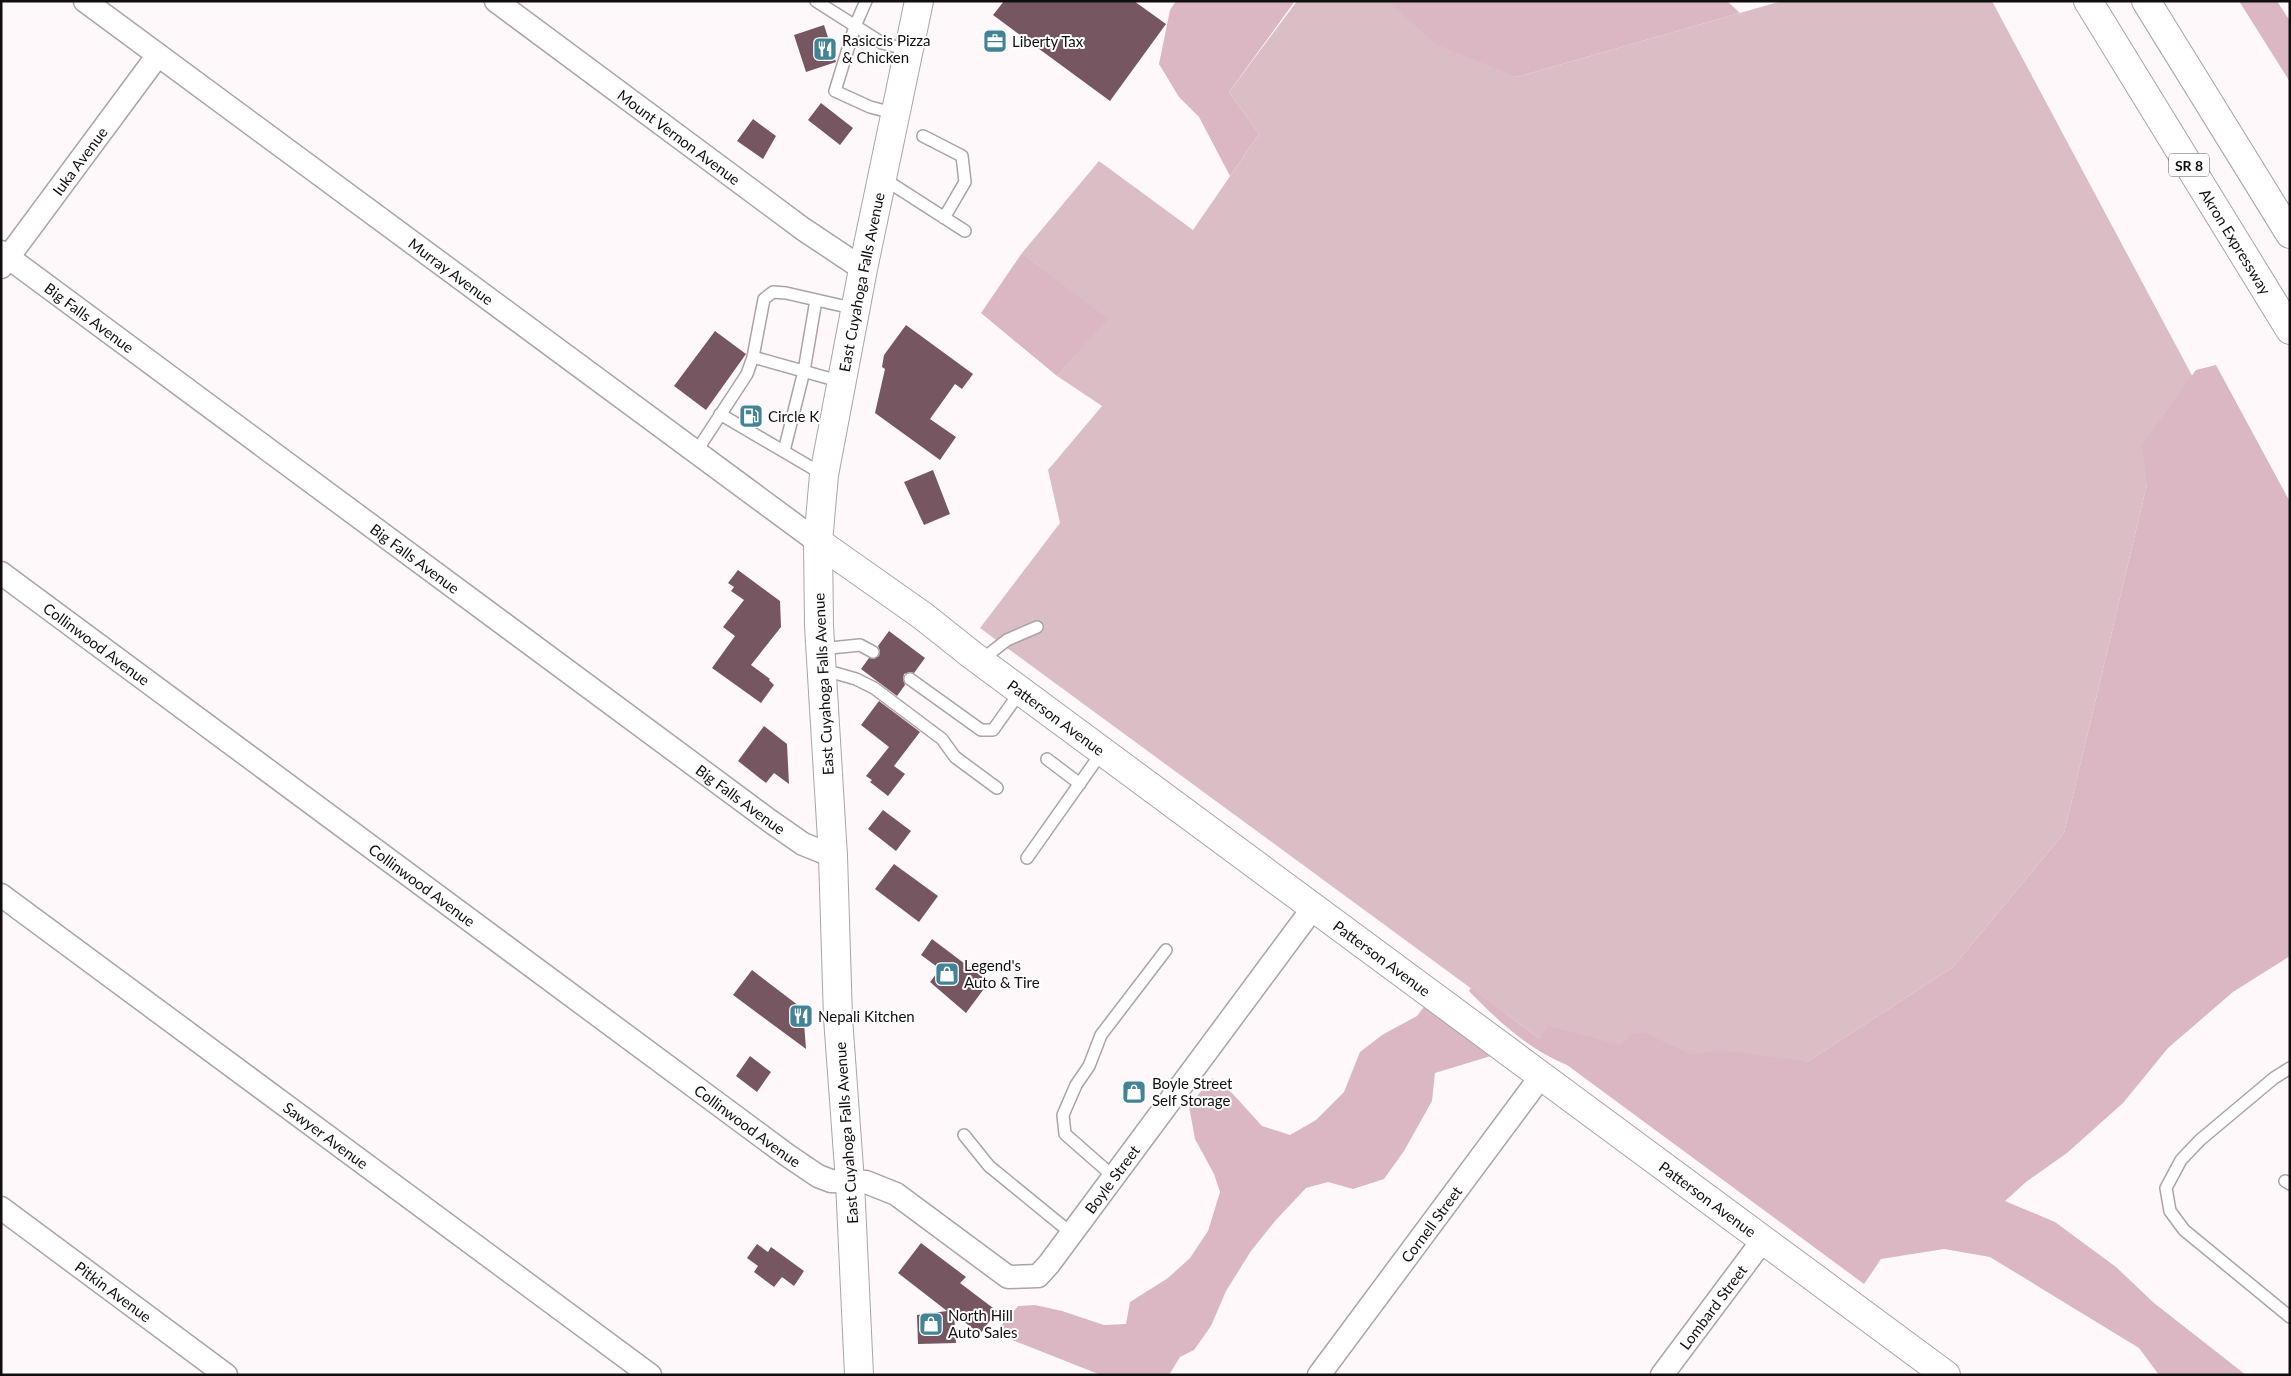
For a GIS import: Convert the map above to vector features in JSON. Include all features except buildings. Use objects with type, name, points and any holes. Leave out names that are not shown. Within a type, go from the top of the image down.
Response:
[{"type":"main road","name":"Akron Expressway","points":[[2088,1],[2290,330]]},
{"type":"main road","points":[[2146,1],[2290,234]]},
{"type":"main road","name":"East Cuyahoga Falls Avenue","points":[[859,1375],[850,1182],[838,1018],[833,856],[821,659],[818,542],[824,475],[863,269],[884,179],[910,50],[914,4]]},
{"type":"main road","name":"Patterson Avenue","points":[[818,542],[924,616],[1020,692],[1946,1375]]},
{"type":"street","name":"Murray Avenue","points":[[85,1],[818,542]]},
{"type":"street","name":"Mount Vernon Avenue","points":[[496,1],[803,229],[863,269]]},
{"type":"street","name":"Iuka Avenue","points":[[4,259],[158,55]]},
{"type":"street","name":"Big Falls Avenue","points":[[4,259],[770,822],[804,844],[833,856]]},
{"type":"street","name":"Collinwood Avenue","points":[[1,572],[787,1155],[818,1176],[831,1181],[850,1182]]},
{"type":"street","name":"Sawyer Avenue","points":[[1,894],[650,1375]]},
{"type":"street","name":"Boyle Street","points":[[850,1182],[866,1182],[896,1194],[1008,1277],[1038,1276],[1049,1264],[1313,908]]},
{"type":"street","name":"Cornell Street","points":[[1319,1375],[1542,1076]]},
{"type":"street","name":"Pitkin Avenue","points":[[1,1208],[226,1375]]},
{"type":"street","name":"Lombard Street","points":[[1662,1375],[1763,1240]]},
{"type":"lane","points":[[816,1],[882,43],[910,50]]},
{"type":"lane","points":[[866,1],[855,26],[835,91],[870,107],[896,114]]},
{"type":"lane","points":[[924,136],[962,156],[965,182],[944,218]]},
{"type":"lane","points":[[884,179],[965,231]]},
{"type":"lane","points":[[696,452],[747,374],[753,357],[764,299],[773,292],[856,309]]},
{"type":"lane","points":[[784,452],[804,371],[816,300]]},
{"type":"lane","points":[[753,357],[842,382]]},
{"type":"lane","points":[[720,414],[824,475]]},
{"type":"lane","points":[[980,661],[1007,640],[1037,626]]},
{"type":"lane","points":[[821,659],[860,645],[873,652]]},
{"type":"lane","points":[[821,659],[874,688],[942,739],[955,757],[997,788]]},
{"type":"lane","points":[[910,679],[981,730],[993,730],[1020,692]]},
{"type":"lane","points":[[1027,858],[1102,752]]},
{"type":"lane","points":[[1047,759],[1080,784]]},
{"type":"lane","points":[[1114,1177],[1065,1134],[1064,1115],[1076,1085],[1089,1066],[1101,1035],[1166,950]]},
{"type":"lane","points":[[2290,1068],[2274,1078],[2200,1140],[2181,1160],[2166,1188],[2170,1211],[2184,1230],[2290,1317]]},
{"type":"lane","points":[[964,1135],[988,1166],[1071,1233]]},
{"type":"shaded area","points":[[1176,1],[1295,1],[1229,92],[1259,134],[1230,176],[1199,117],[1179,97],[1159,64],[1170,10]]},
{"type":"shaded area","points":[[1297,1],[1389,1],[1517,77],[1782,1],[1992,1],[2219,426],[2147,484],[2064,833],[1953,967],[1807,1062],[1687,1075],[1540,1039],[980,628],[1060,523],[1048,470],[1102,406],[1057,376],[1107,319],[1022,253],[1099,161],[1193,230],[1259,134],[1229,92]]},
{"type":"shaded area","points":[[1388,1],[1727,1],[1740,13],[1517,77],[1437,45]]},
{"type":"shaded area","points":[[2239,1],[2277,1],[2290,21],[2290,82]]},
{"type":"shaded area","points":[[1022,253],[1108,319],[1057,376],[981,313]]},
{"type":"shaded area","points":[[2216,365],[2290,502],[2290,956],[2233,992],[2168,1048],[2123,1103],[2067,1153],[2026,1182],[2005,1201],[2055,1222],[2116,1267],[2154,1303],[2246,1375],[2159,1375],[2139,1348],[1990,1257],[1944,1249],[1881,1259],[1864,1284],[1567,1065],[1527,1043],[1502,1023],[1469,991],[1471,988],[1540,1039],[1548,1026],[1620,1045],[1632,1034],[1645,1033],[1692,1055],[1719,1050],[1807,1062],[1953,967],[2064,833],[2147,484],[2142,445],[2196,370]]},
{"type":"shaded area","points":[[1429,1000],[1504,1052],[1435,1073],[1432,1101],[1404,1151],[1384,1179],[1353,1189],[1328,1182],[1306,1188],[1275,1221],[1251,1251],[1226,1291],[1211,1326],[1194,1350],[1180,1357],[1169,1375],[1101,1375],[1002,1336],[1001,1326],[1018,1306],[1035,1305],[1062,1311],[1104,1325],[1126,1324],[1130,1302],[1168,1278],[1190,1258],[1208,1231],[1220,1192],[1214,1174],[1195,1139],[1189,1106],[1212,1078],[1232,1093],[1262,1126],[1290,1135],[1316,1120],[1344,1092],[1360,1052],[1382,1035],[1417,1016]]},
{"type":"place","name":"Liberty Tax","points":[[995,41]]},
{"type":"place","name":"Rasiccis Pizza & Chicken","points":[[825,49]]},
{"type":"place","name":"Circle K","points":[[751,416]]},
{"type":"place","name":"Legend's Auto & Tire","points":[[947,974]]},
{"type":"place","name":"Nepali Kitchen","points":[[801,1016]]},
{"type":"place","name":"Boyle Street Self Storage","points":[[1134,1092]]},
{"type":"place","name":"North Hill Auto Sales","points":[[931,1324]]}]
